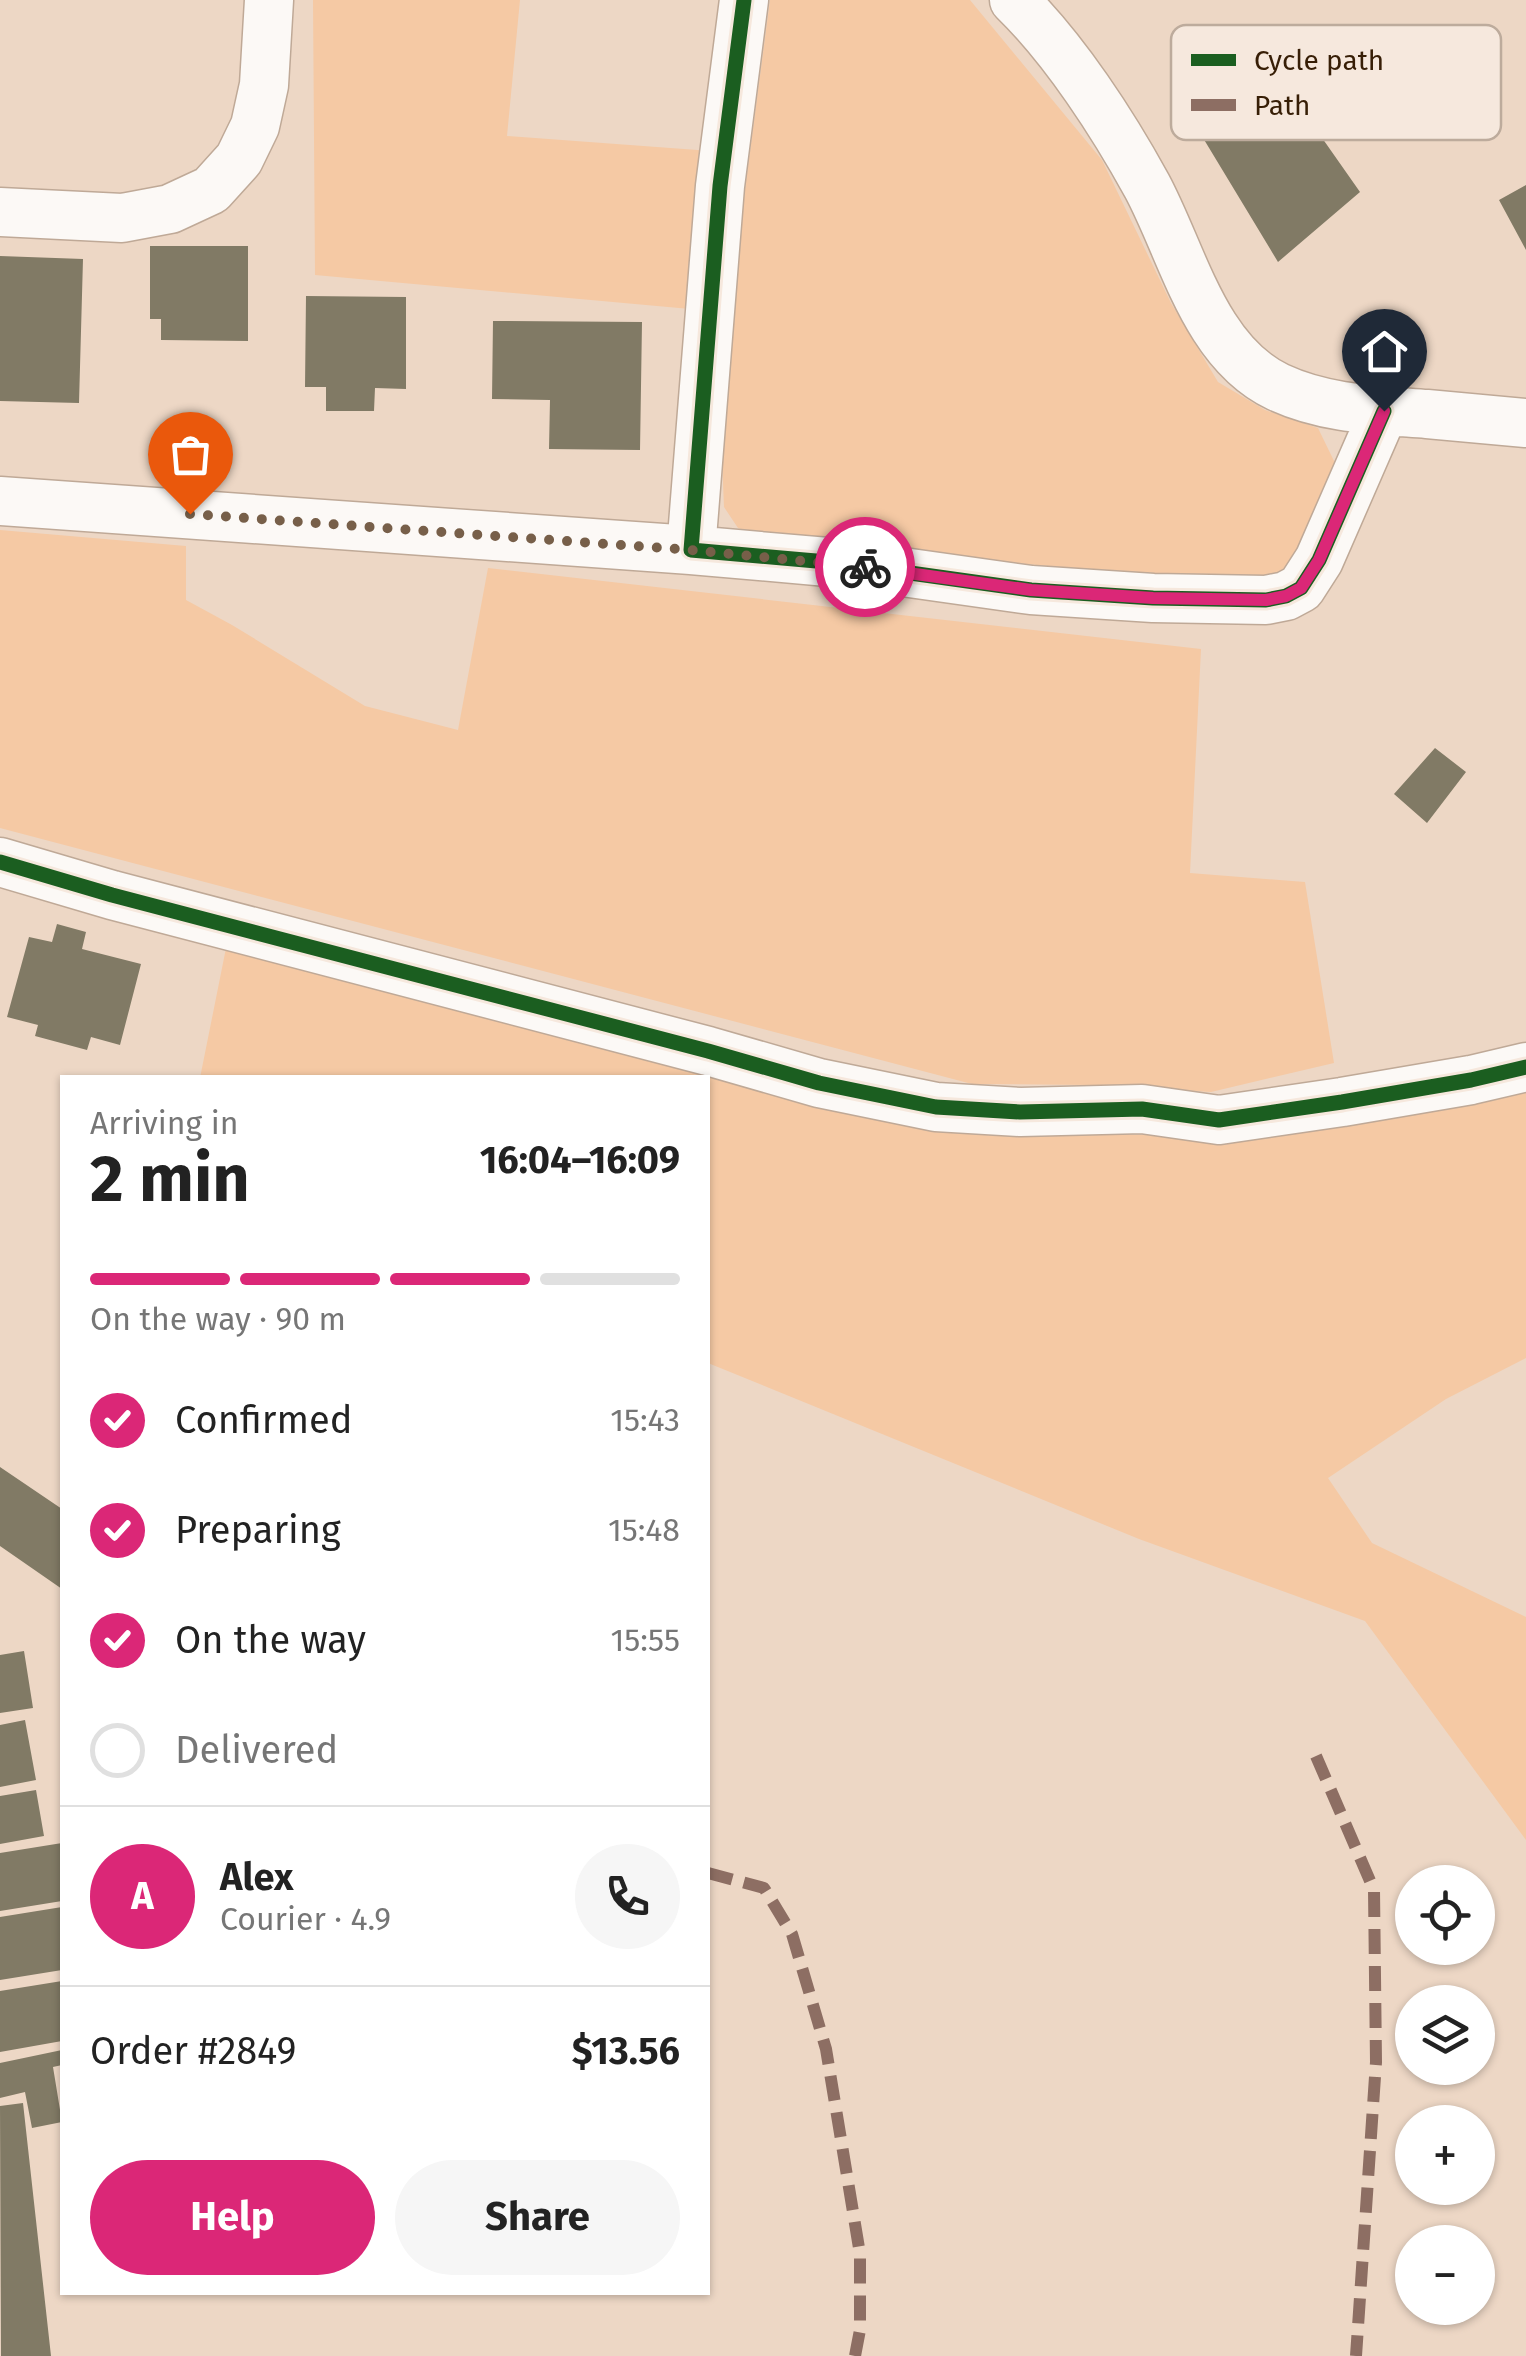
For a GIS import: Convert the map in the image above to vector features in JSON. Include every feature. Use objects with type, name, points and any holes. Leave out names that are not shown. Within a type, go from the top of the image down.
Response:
[{"type":"street","points":[[0,212],[122,218],[170,209],[210,190],[239,159],[255,126],[264,85],[270,0]]},
{"type":"street","points":[[691,550],[720,186],[744,0]]},
{"type":"street","points":[[1014,0],[1060,55],[1122,144],[1149,189],[1210,321],[1250,371],[1306,398],[1340,406],[1526,423]]},
{"type":"street","points":[[0,501],[691,550],[839,563],[1031,590],[1266,600],[1301,588],[1319,560],[1384,411]]},
{"type":"street","points":[[0,862],[819,1083],[936,1108],[1020,1112],[1142,1108],[1218,1120],[1526,1068]]},
{"type":"shaded area","points":[[313,0],[520,0],[507,136],[711,151],[690,309],[315,275]]},
{"type":"shaded area","points":[[770,0],[970,0],[1102,160],[1171,303],[1218,382],[1265,410],[1318,428],[1335,463],[1327,503],[1291,573],[1261,586],[772,540],[738,528],[724,507],[719,386]]},
{"type":"shaded area","points":[[0,530],[186,546],[186,600],[365,706],[458,730],[488,568],[1201,649],[1190,873],[1305,882],[1334,1063],[1211,1092],[1095,1085],[972,1084],[0,828]]},
{"type":"shaded area","points":[[226,948],[920,1127],[1149,1135],[1223,1145],[1526,1088],[1526,1358],[1446,1399],[1328,1478],[1372,1543],[1526,1617],[1526,1840],[1365,1621],[1139,1539],[710,1364],[710,1075],[201,1075]]},
{"type":"building","points":[[1204,140],[1324,140],[1360,192],[1278,262]]},
{"type":"building","points":[[1526,185],[1526,250],[1499,200]]},
{"type":"building","points":[[150,246],[248,246],[248,341],[161,340],[161,319],[150,319]]},
{"type":"building","points":[[0,256],[83,259],[79,403],[0,401]]},
{"type":"building","points":[[306,296],[406,297],[406,389],[375,388],[374,411],[326,411],[326,387],[305,387]]},
{"type":"building","points":[[493,321],[642,322],[640,450],[549,449],[550,400],[492,399]]},
{"type":"building","points":[[1435,748],[1466,772],[1427,823],[1394,794]]},
{"type":"building","points":[[57,924],[86,932],[82,949],[141,964],[120,1045],[91,1037],[87,1050],[35,1036],[38,1025],[7,1017],[29,937],[52,942]]},
{"type":"building","points":[[0,1467],[60,1508],[60,1588],[0,1546]]},
{"type":"building","points":[[24,1651],[33,1708],[0,1713],[0,1655]]},
{"type":"building","points":[[25,1720],[36,1780],[0,1787],[0,1725]]},
{"type":"building","points":[[36,1790],[44,1836],[0,1844],[0,1796]]},
{"type":"building","points":[[60,1843],[60,1901],[0,1911],[0,1853]]},
{"type":"building","points":[[60,1907],[60,1970],[0,1980],[0,1917]]},
{"type":"building","points":[[60,1981],[60,2041],[0,2052],[0,1991]]},
{"type":"building","points":[[60,2050],[60,2065],[53,2067],[60,2122],[32,2128],[25,2092],[0,2098],[0,2063]]},
{"type":"building","points":[[23,2103],[51,2356],[1,2356],[0,2106]]},
{"type":"marked path","points":[[1316,1756],[1374,1890],[1376,2062],[1356,2356]]},
{"type":"marked path","points":[[710,1874],[764,1888],[792,1934],[826,2049],[860,2254],[860,2330],[855,2356]]},
{"type":"cycle path","points":[[744,0],[720,186],[691,550],[839,563],[1031,590],[1153,598],[1266,600],[1286,596],[1301,588],[1319,560],[1384,411]]},
{"type":"cycle path","points":[[0,862],[819,1083],[936,1107],[1020,1112],[1142,1109],[1219,1120],[1471,1080],[1526,1067]]},
{"type":"way so far","points":[[190,514],[691,550],[865,567]]},
{"type":"route","points":[[865,567],[1031,590],[1153,598],[1266,600],[1286,596],[1301,588],[1311,576],[1384,411]]}]
